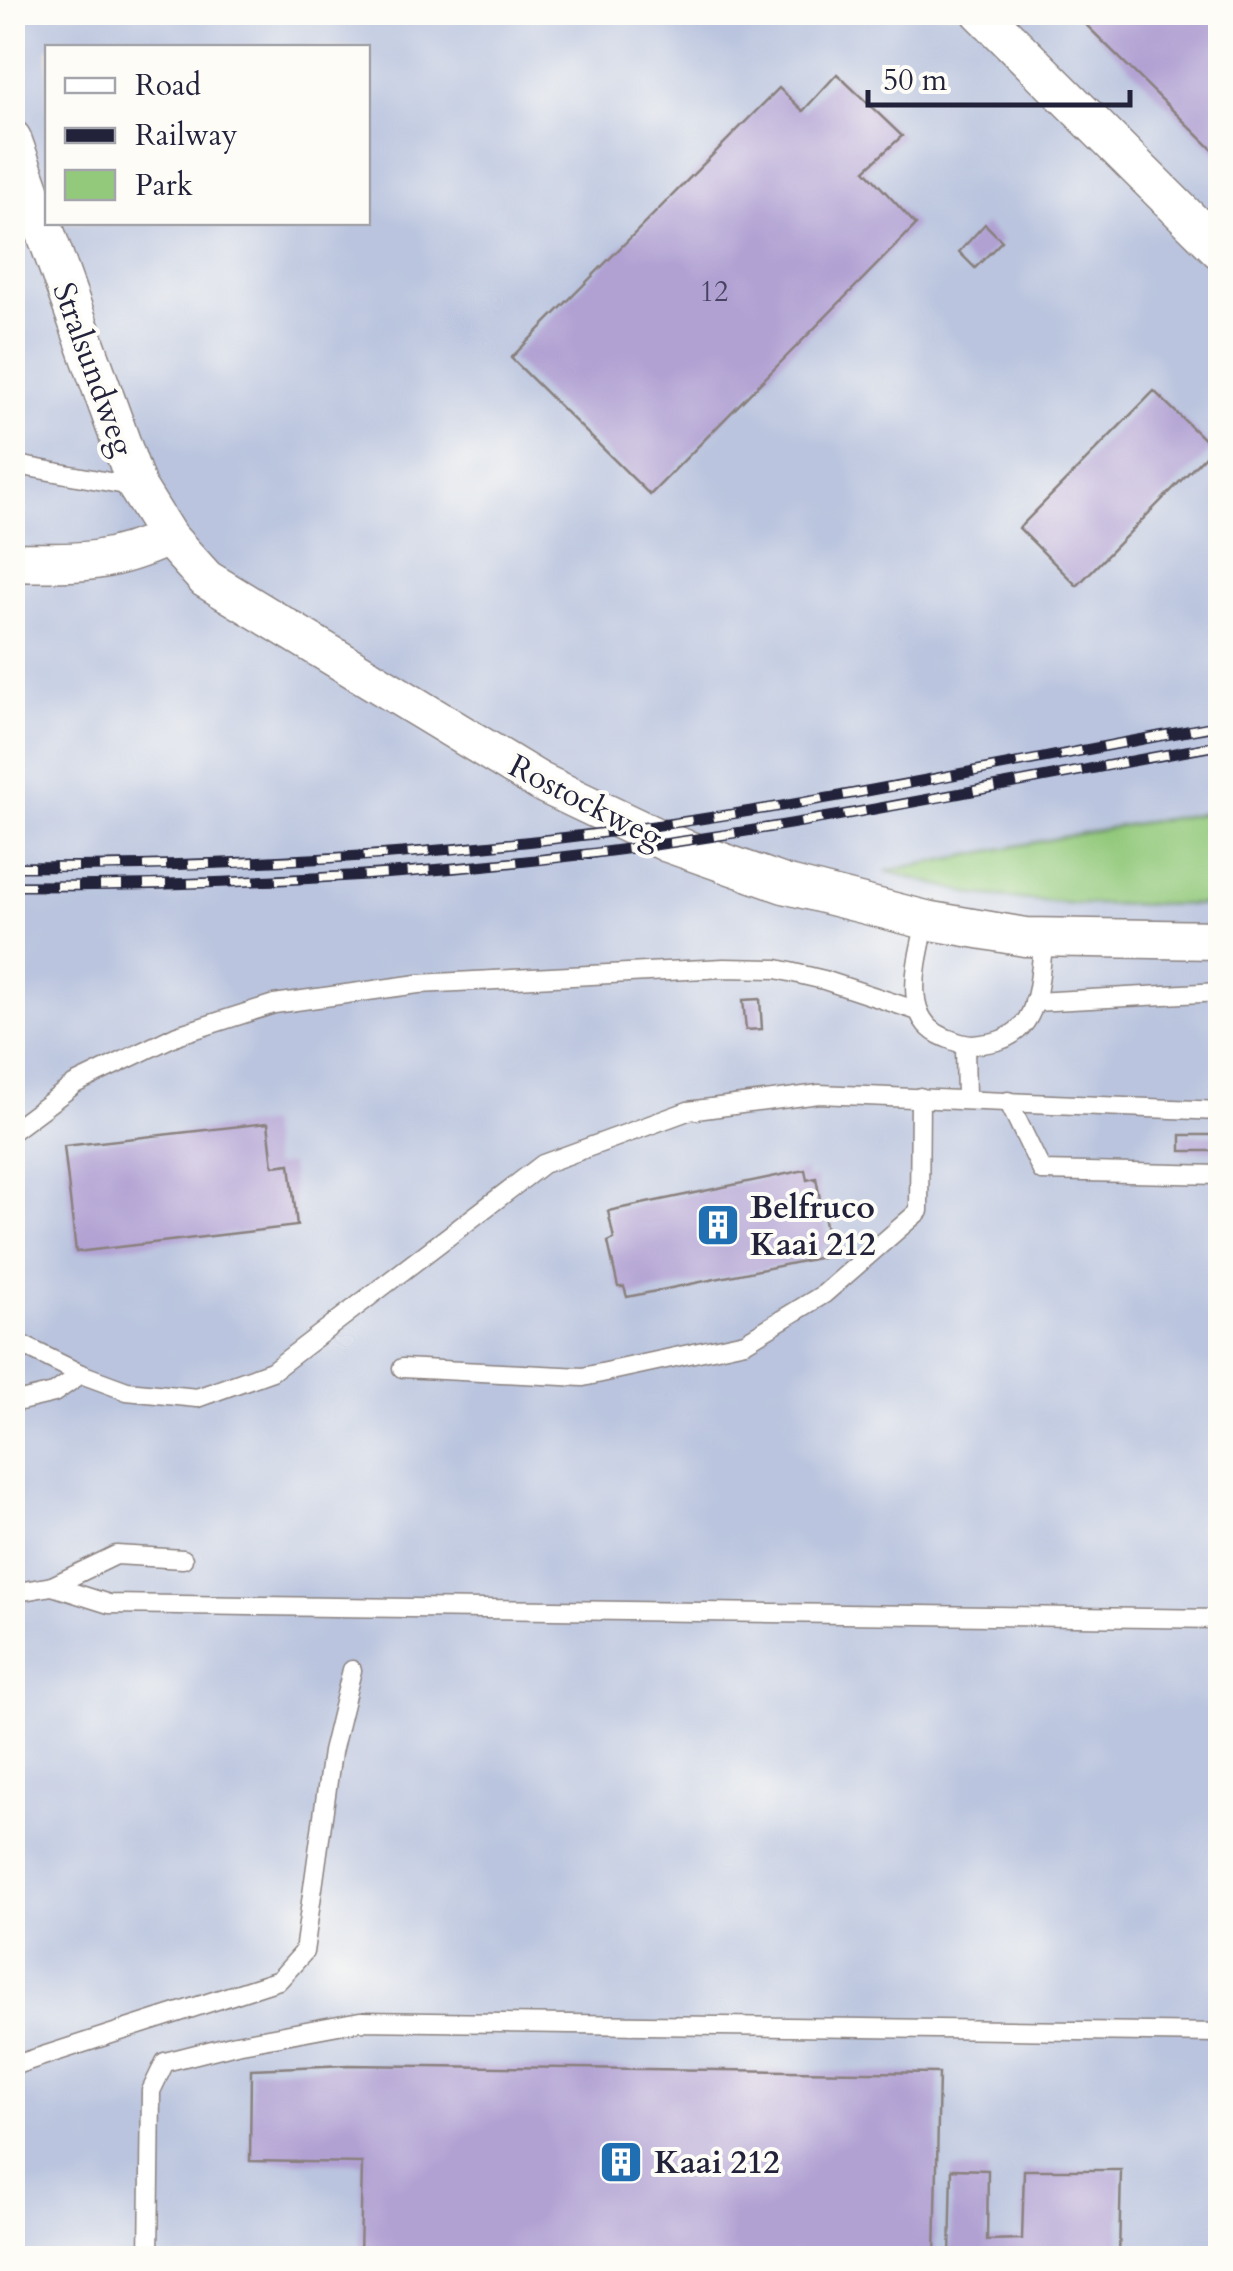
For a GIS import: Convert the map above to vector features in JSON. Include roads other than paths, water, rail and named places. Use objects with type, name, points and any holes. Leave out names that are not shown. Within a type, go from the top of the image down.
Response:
[{"type":"street","points":[[981,12],[1220,250]]},
{"type":"street","name":"Stralsundweg","points":[[12,139],[136,487],[168,537]]},
{"type":"street","points":[[12,562],[78,563],[108,559],[129,555],[168,537]]},
{"type":"street","name":"Rostockweg","points":[[168,537],[206,579],[256,612],[580,804],[725,866],[926,920],[1044,938],[1220,940]]},
{"type":"lane","points":[[12,464],[136,487]]},
{"type":"lane","points":[[926,920],[913,981],[918,1010],[931,1032],[965,1045],[999,1043],[1023,1025],[1034,1002],[1044,938]]},
{"type":"lane","points":[[12,1132],[76,1084],[177,1034],[274,1004],[418,984],[724,968],[777,969],[918,1010]]},
{"type":"lane","points":[[1034,1002],[1220,992]]},
{"type":"lane","points":[[965,1045],[966,1098]]},
{"type":"lane","points":[[12,1340],[81,1374],[127,1391],[196,1398],[272,1371],[543,1164],[688,1112],[820,1094],[1220,1110]]},
{"type":"lane","points":[[402,1368],[583,1377],[746,1342],[824,1294],[919,1210],[920,1097]]},
{"type":"lane","points":[[1008,1101],[1042,1171],[1220,1175]]},
{"type":"lane","points":[[12,1403],[54,1393],[81,1374]]},
{"type":"lane","points":[[12,1593],[52,1586],[116,1555],[182,1558]]},
{"type":"lane","points":[[52,1586],[108,1604],[1220,1619]]},
{"type":"lane","points":[[12,2066],[279,1980],[304,1952],[332,1752],[352,1670]]},
{"type":"lane","points":[[150,2258],[151,2091],[164,2062],[236,2044],[360,2022],[1220,2033]]},
{"type":"railway","points":[[12,867],[323,859],[555,839],[780,806],[1220,725]]},
{"type":"railway","points":[[12,886],[296,879],[438,870],[579,855],[820,819],[1220,745]]},
{"type":"place","name":"Belfruco Kaai 212","points":[[718,1225]]},
{"type":"place","name":"Kaai 212","points":[[621,2162]]}]
